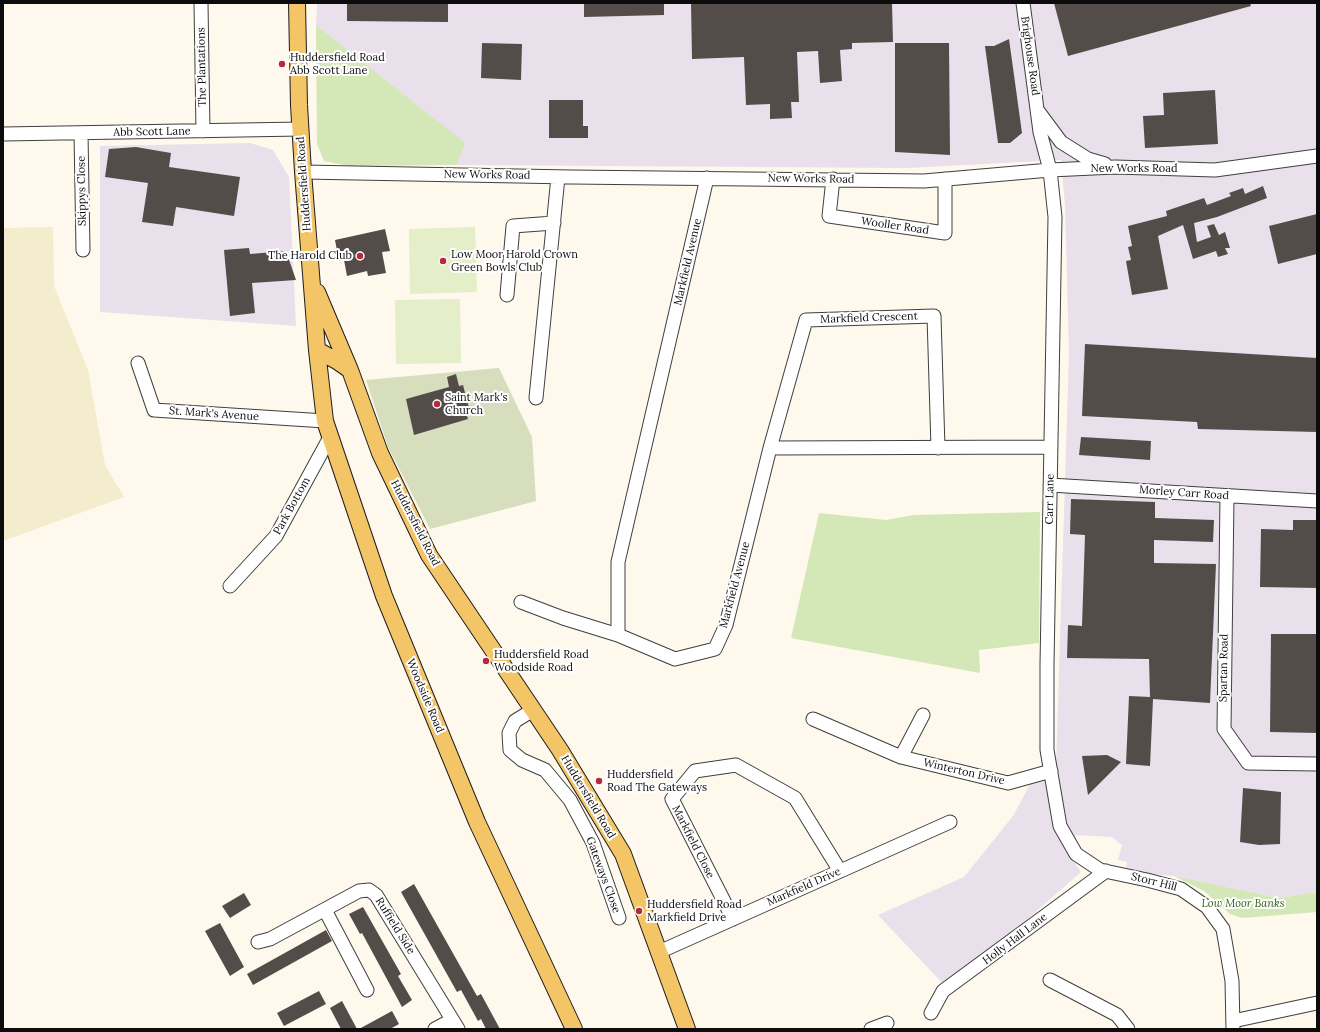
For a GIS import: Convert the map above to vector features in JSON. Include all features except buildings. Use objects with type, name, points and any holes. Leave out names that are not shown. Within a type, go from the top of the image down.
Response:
[{"type":"main road","name":"Huddersfield Road","points":[[297,3],[303,172],[316,350]]},
{"type":"main road","name":"Huddersfield Road","points":[[311,277],[350,370],[380,453],[429,556],[560,750],[623,854],[687,1029]]},
{"type":"main road","points":[[316,350],[350,370]]},
{"type":"main road","name":"Woodside Road","points":[[316,350],[325,421],[387,604],[477,822],[574,1029]]},
{"type":"street","name":"The Plantations","points":[[201,3],[203,131]]},
{"type":"street","name":"Brighouse Road","points":[[1023,3],[1040,132],[1050,170]]},
{"type":"street","name":"Brighouse Road","points":[[1037,110],[1060,142],[1088,159],[1115,167]]},
{"type":"street","name":"Abb Scott Lane","points":[[3,134],[301,129]]},
{"type":"street","name":"Skippys Close","points":[[81,133],[83,250]]},
{"type":"street","name":"New Works Road","points":[[303,172],[558,177],[924,181],[1050,170],[1115,167],[1215,170],[1317,156]]},
{"type":"street","name":"Carr Lane","points":[[1050,170],[1055,217],[1047,750],[1060,826]]},
{"type":"street","points":[[536,398],[558,177]]},
{"type":"street","name":"Markfield Avenue","points":[[707,178],[618,562],[618,635],[675,660],[715,649],[726,625],[770,448]]},
{"type":"street","name":"Wooller Road","points":[[833,179],[829,216],[945,234],[945,179]]},
{"type":"street","points":[[507,295],[513,226],[554,223]]},
{"type":"street","name":"Markfield Crescent","points":[[770,448],[806,320],[934,316],[938,448]]},
{"type":"street","name":"St. Mark's Avenue","points":[[138,363],[154,410],[325,421]]},
{"type":"street","name":"Park Bottom","points":[[230,586],[276,536],[330,437]]},
{"type":"street","points":[[770,448],[1051,447]]},
{"type":"street","name":"Morley Carr Road","points":[[1050,485],[1317,501]]},
{"type":"street","name":"Spartan Road","points":[[1227,496],[1224,729],[1248,764],[1317,764]]},
{"type":"street","points":[[521,602],[563,618],[618,635]]},
{"type":"street","name":"Gateways Close","points":[[533,710],[515,721],[509,733],[510,750],[522,760],[545,770],[570,800],[593,843],[619,918]]},
{"type":"street","points":[[901,757],[923,715]]},
{"type":"street","name":"Winterton Drive","points":[[813,719],[901,757],[1008,783],[1050,771]]},
{"type":"street","name":"Markfield Close","points":[[733,919],[672,799],[695,771],[736,765],[795,798],[840,871]]},
{"type":"street","name":"Markfield Drive","points":[[659,952],[950,822]]},
{"type":"street","name":"Storr Hill","points":[[1060,826],[1076,854],[1100,870],[1181,889],[1207,906],[1223,929],[1232,982],[1233,1025]]},
{"type":"street","name":"Holly Hall Lane","points":[[931,1013],[943,991],[1106,871]]},
{"type":"street","name":"Ruffield Side","points":[[258,942],[270,940],[358,891],[364,890],[373,892],[455,1024]]},
{"type":"street","points":[[325,910],[367,990]]},
{"type":"street","points":[[1050,980],[1117,1015],[1128,1029]]},
{"type":"street","points":[[1233,1025],[1317,1003]]},
{"type":"street","points":[[872,1029],[887,1023]]},
{"type":"street","points":[[435,1029],[455,1024]]},
{"type":"shaded area","points":[[317,3],[1317,3],[1317,892],[1280,898],[1174,876],[1125,872],[1127,862],[1118,860],[1122,845],[1112,837],[1077,835],[1062,844],[1081,872],[948,989],[878,915],[964,877],[1013,816],[1035,775],[1056,766],[1069,353],[1065,206],[1061,160],[908,168],[457,165],[464,143],[316,25]]},
{"type":"shaded area","points":[[250,143],[273,150],[289,177],[296,326],[100,312],[100,146]]},
{"type":"shaded area","points":[[53,227],[54,286],[88,370],[105,465],[124,497],[3,541],[3,228]]},
{"type":"green space","points":[[316,25],[465,143],[457,165],[349,166],[324,161],[317,144]]},
{"type":"green space","name":"Low Moor Harold Crown Green Bowls Club","points":[[475,227],[477,292],[410,294],[409,229]]},
{"type":"green space","name":"Low Moor Harold Crown Green Bowls Club","points":[[460,299],[461,363],[396,364],[395,300]]},
{"type":"green space","points":[[499,368],[532,437],[536,501],[430,529],[388,447],[366,380]]},
{"type":"green space","points":[[1040,512],[1039,643],[979,650],[980,673],[791,638],[819,513],[886,520],[914,515]]},
{"type":"green space","name":"Low Moor Banks","points":[[1174,876],[1280,898],[1317,892],[1317,912],[1242,918],[1230,914],[1204,891]]},
{"type":"place","name":"Huddersfield Road Abb Scott Lane","points":[[282,64]]},
{"type":"place","name":"The Harold Club","points":[[360,256]]},
{"type":"place","name":"Low Moor Harold Crown Green Bowls Club","points":[[443,261]]},
{"type":"place","name":"Saint Mark's Church","points":[[437,404]]},
{"type":"place","name":"Huddersfield Road Woodside Road","points":[[486,661]]},
{"type":"place","name":"Huddersfield Road The Gateways","points":[[599,781]]},
{"type":"place","name":"Huddersfield Road Markfield Drive","points":[[639,911]]}]
